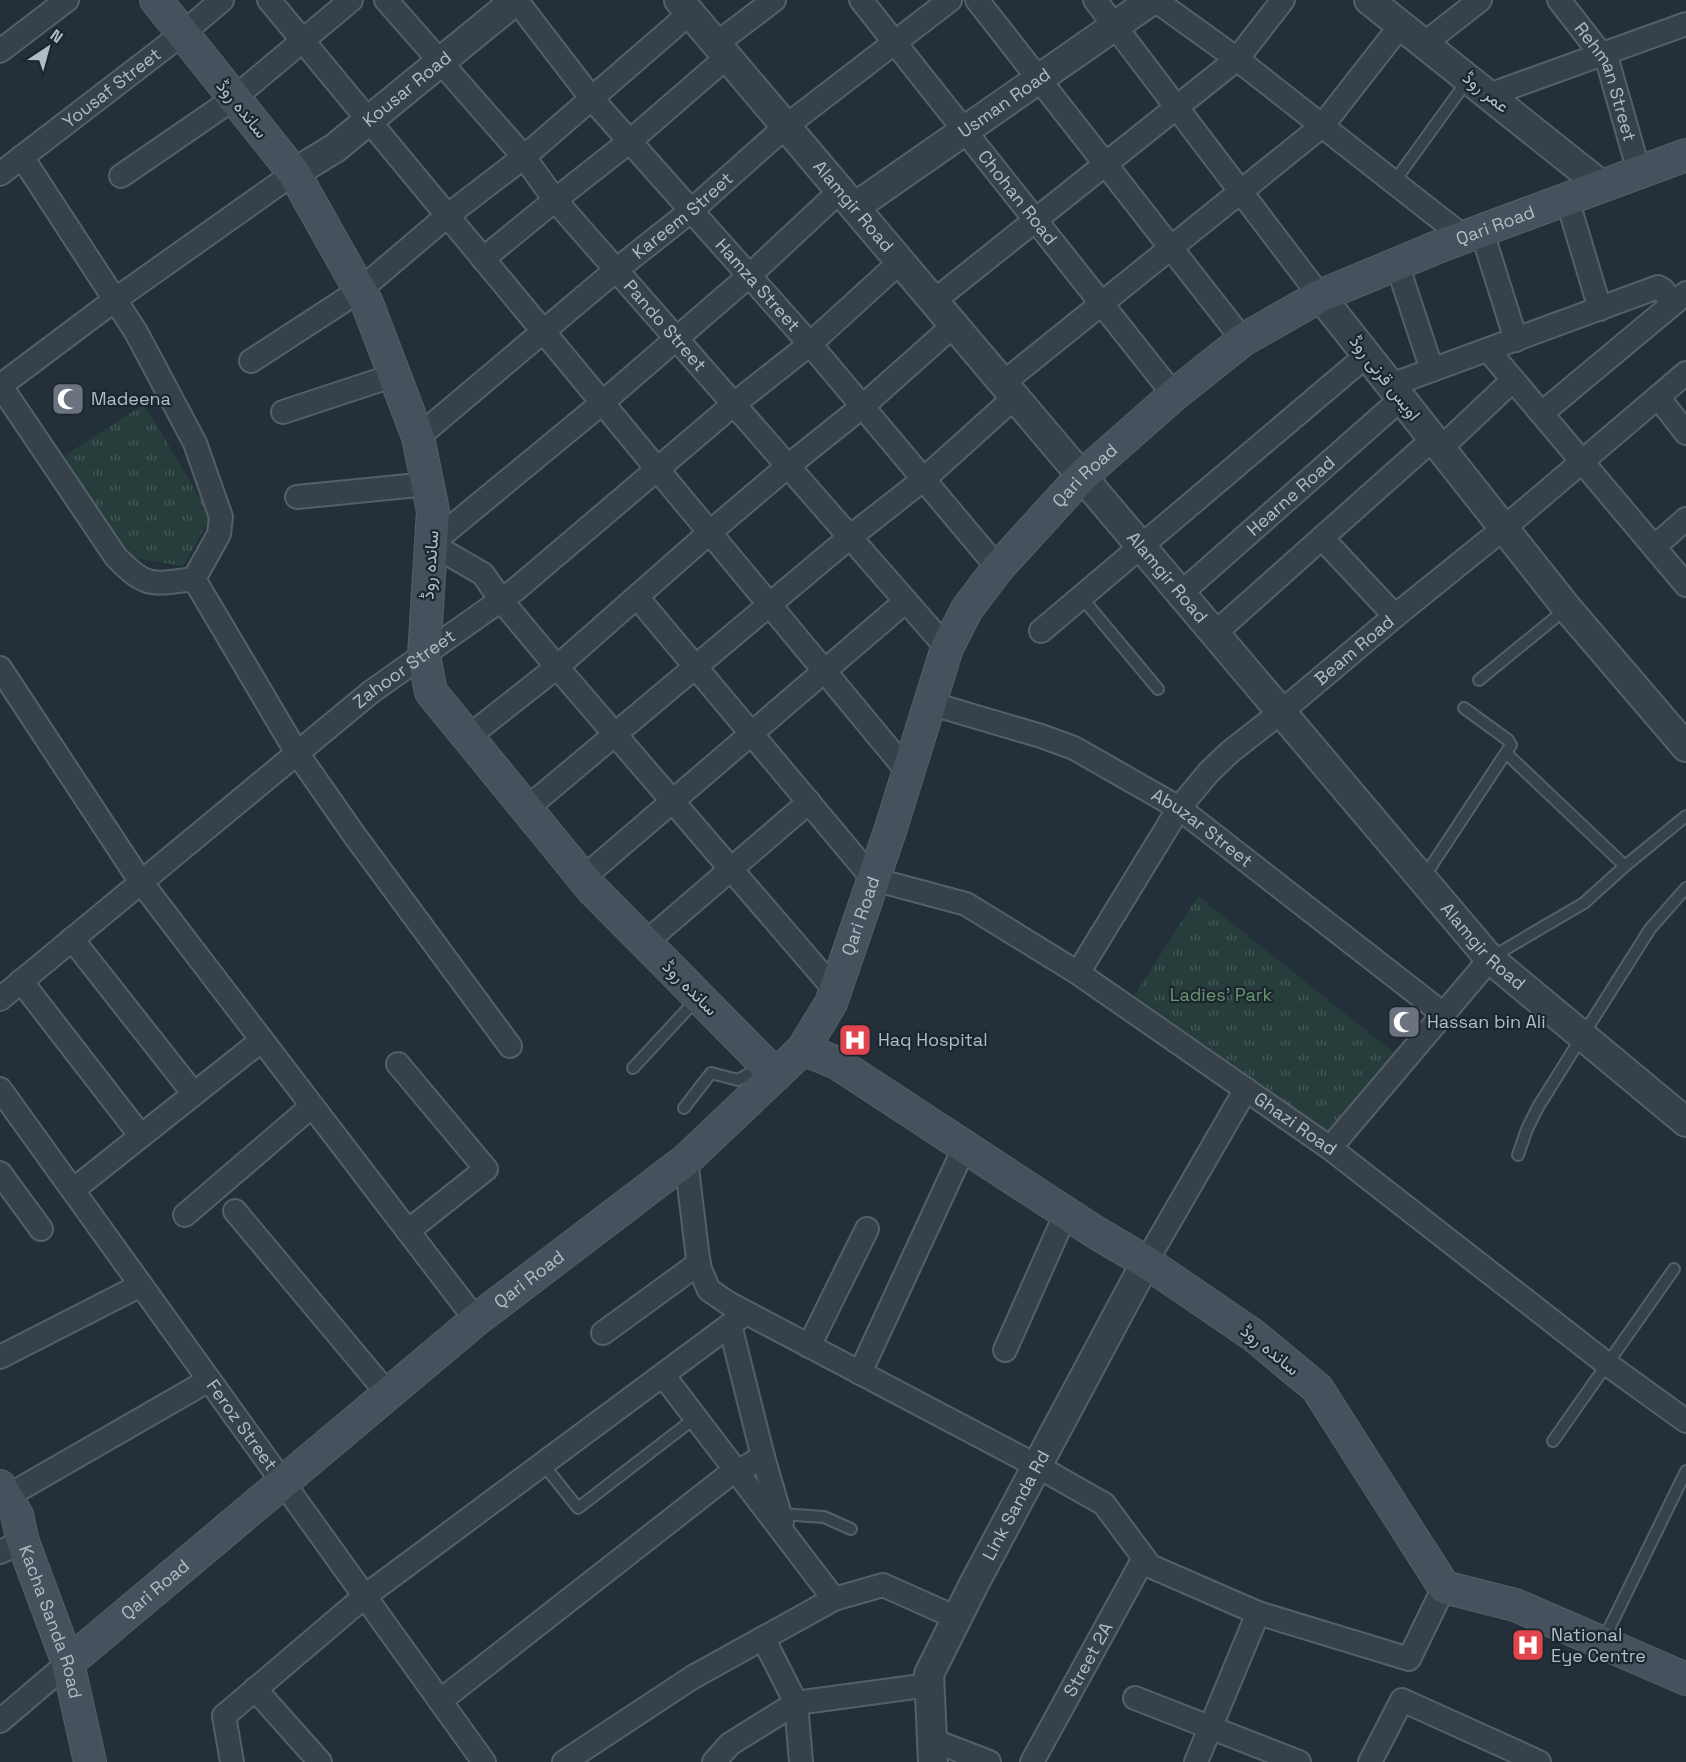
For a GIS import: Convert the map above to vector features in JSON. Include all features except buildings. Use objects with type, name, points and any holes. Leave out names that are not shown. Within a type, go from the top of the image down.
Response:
[{"type":"main road","name":"ساندہ روڈ","points":[[156,0],[294,173],[367,303],[418,437],[433,511],[424,656],[431,692],[583,878],[770,1069]]},
{"type":"main road","name":"Qari Road","points":[[68,1663],[476,1320],[686,1160],[770,1069],[803,1049],[831,1003],[836,990],[947,648],[967,609],[998,568],[1082,476],[1174,395],[1243,340],[1320,296],[1396,264],[1601,185],[1686,155]]},
{"type":"main road","name":"ساندہ روڈ","points":[[803,1049],[837,1063],[1066,1213],[1146,1262],[1253,1335],[1317,1388],[1444,1587]]},
{"type":"main road","name":"Kacha Sanda Road","points":[[3,1491],[17,1515],[12,1547],[68,1663],[90,1762]]},
{"type":"main road","points":[[1444,1587],[1515,1605],[1686,1679]]},
{"type":"street","points":[[0,51],[67,0]]},
{"type":"street","name":"Yousaf Street","points":[[0,174],[182,34],[222,0]]},
{"type":"street","points":[[269,0],[908,772]]},
{"type":"street","points":[[121,176],[233,99],[351,0]]},
{"type":"street","name":"Pando Street","points":[[386,0],[524,157],[555,200],[947,648]]},
{"type":"street","name":"Kousar Road","points":[[294,173],[335,148],[516,0]]},
{"type":"street","name":"Hamza Street","points":[[516,0],[592,99],[810,344],[998,568]]},
{"type":"street","points":[[483,259],[630,141],[774,0]]},
{"type":"street","name":"Chohan Road","points":[[861,0],[1174,395]]},
{"type":"street","name":"Kareem Street","points":[[418,437],[616,270],[692,210],[786,126],[950,0]]},
{"type":"street","points":[[977,0],[1243,340]]},
{"type":"street","name":"اویس قرنی روڈ","points":[[1095,0],[1366,355],[1567,608],[1686,747]]},
{"type":"street","points":[[1153,0],[1237,59],[1394,182],[1474,235],[1516,340]]},
{"type":"street","name":"Usman Road","points":[[848,199],[964,131],[1153,0]]},
{"type":"street","points":[[934,301],[1237,59],[1282,0]]},
{"type":"street","name":"عمر روڈ","points":[[1370,0],[1601,185]]},
{"type":"street","points":[[1425,43],[1480,0]]},
{"type":"street","name":"Rehman Street","points":[[1559,0],[1608,63],[1639,172]]},
{"type":"street","points":[[251,361],[360,290],[447,216],[524,157],[592,99],[685,6]]},
{"type":"street","name":"Alamgir Road","points":[[685,6],[1490,959],[1686,1122]]},
{"type":"street","points":[[1479,87],[1601,55],[1686,24]]},
{"type":"street","points":[[526,809],[769,604],[924,479],[1009,390],[1101,304],[1322,126],[1401,25]]},
{"type":"street","points":[[22,157],[136,332],[195,443],[221,517],[219,534],[194,579]]},
{"type":"street","points":[[194,579],[155,584],[135,577],[116,557],[0,385],[116,299],[294,173]]},
{"type":"street","points":[[836,990],[557,667],[501,600],[483,574],[431,544],[602,403],[675,337],[848,199]]},
{"type":"street","points":[[1566,199],[1599,309]]},
{"type":"street","name":"Zahoor Street","points":[[8,986],[72,939],[371,692],[501,600],[734,404],[810,344],[901,261]]},
{"type":"street","points":[[1396,264],[1432,370]]},
{"type":"street","points":[[1396,392],[1432,370],[1658,287],[1679,298],[1542,413]]},
{"type":"street","points":[[468,737],[557,667],[788,466],[863,406],[954,325]]},
{"type":"street","points":[[1488,350],[1686,585]]},
{"type":"street","points":[[1041,631],[1366,355]]},
{"type":"street","name":"Beam Road","points":[[1078,974],[1179,808],[1198,784],[1230,752],[1504,528],[1686,373]]},
{"type":"street","points":[[283,412],[395,375]]},
{"type":"street","points":[[1214,634],[1322,538],[1514,380]]},
{"type":"street","name":"Hearne Road","points":[[1180,594],[1396,392]]},
{"type":"street","points":[[1658,397],[1686,433]]},
{"type":"street","points":[[297,497],[428,484]]},
{"type":"street","points":[[1654,547],[1686,519]]},
{"type":"street","points":[[1322,538],[1395,616]]},
{"type":"street","points":[[194,579],[297,753],[355,836],[510,1046]]},
{"type":"street","points":[[637,597],[873,879]]},
{"type":"street","points":[[583,878],[906,601]]},
{"type":"street","points":[[0,668],[141,882],[476,1320]]},
{"type":"street","name":"Abuzar Street","points":[[929,703],[1074,748],[1179,808],[1442,1013]]},
{"type":"street","points":[[645,943],[809,802]]},
{"type":"street","name":"Ghazi Road","points":[[873,879],[966,904],[1078,974],[1330,1148],[1607,1365],[1686,1421]]},
{"type":"street","points":[[72,939],[194,1094]]},
{"type":"street","points":[[1330,1148],[1490,959]]},
{"type":"street","points":[[8,986],[141,1137]]},
{"type":"street","points":[[73,1190],[262,1040]]},
{"type":"street","points":[[398,1064],[486,1169],[408,1230]]},
{"type":"street","name":"Feroz Street","points":[[0,1089],[483,1762]]},
{"type":"street","points":[[1146,1262],[1246,1089]]},
{"type":"street","points":[[185,1215],[312,1106]]},
{"type":"street","points":[[860,1373],[965,1146]]},
{"type":"street","points":[[686,1160],[699,1263],[709,1290],[728,1304],[738,1319],[763,1457],[786,1536]]},
{"type":"street","points":[[0,1173],[41,1229]]},
{"type":"street","points":[[236,1211],[388,1394]]},
{"type":"street","points":[[1005,1350],[1066,1213]]},
{"type":"street","points":[[809,1346],[867,1229]]},
{"type":"street","name":"Link Sanda Rd","points":[[933,1751],[929,1674],[1146,1262]]},
{"type":"street","points":[[603,1333],[699,1263]]},
{"type":"street","points":[[0,1357],[141,1285]]},
{"type":"street","points":[[738,1319],[809,1346],[1037,1466],[1104,1504],[1150,1566],[1258,1613],[1409,1659],[1444,1587]]},
{"type":"street","points":[[232,1762],[224,1716],[364,1596],[738,1319]]},
{"type":"street","points":[[663,1375],[834,1599]]},
{"type":"street","points":[[3,1491],[209,1380]]},
{"type":"street","points":[[440,1701],[736,1471],[763,1457]]},
{"type":"street","name":"Street 2A","points":[[1032,1762],[1144,1558]]},
{"type":"street","points":[[564,1762],[693,1677],[834,1599],[883,1585],[957,1618]]},
{"type":"street","points":[[1196,1762],[1258,1613]]},
{"type":"street","points":[[763,1638],[796,1703],[801,1762]]},
{"type":"street","name":"Qari Road","points":[[0,1721],[68,1663]]},
{"type":"street","points":[[714,1762],[730,1744],[796,1703],[930,1685]]},
{"type":"street","points":[[255,1689],[320,1762]]},
{"type":"street","points":[[1136,1698],[1299,1762]]},
{"type":"street","points":[[1370,1762],[1402,1700],[1539,1762]]},
{"type":"street","points":[[933,1751],[989,1762]]},
{"type":"lane","points":[[1394,182],[1479,87]]},
{"type":"lane","points":[[1082,598],[1158,689]]},
{"type":"lane","points":[[1479,680],[1567,608]]},
{"type":"lane","points":[[1423,880],[1507,754],[1510,745],[1508,740],[1464,708]]},
{"type":"lane","points":[[1507,754],[1625,866]]},
{"type":"lane","points":[[1490,959],[1584,903],[1686,816]]},
{"type":"lane","points":[[1518,1155],[1538,1107],[1582,1035],[1650,929],[1686,888]]},
{"type":"lane","points":[[633,1068],[699,997]]},
{"type":"lane","points":[[684,1108],[711,1073],[738,1080],[770,1069]]},
{"type":"lane","points":[[1553,1441],[1674,1269]]},
{"type":"lane","points":[[543,1464],[578,1508],[695,1418]]},
{"type":"lane","points":[[1603,1642],[1686,1471]]},
{"type":"lane","points":[[780,1514],[824,1517],[851,1528]]},
{"type":"green space","points":[[144,404],[211,517],[183,566],[128,557],[61,458]]},
{"type":"green space","name":"Ladies' Park","points":[[1198,896],[1403,1060],[1330,1148],[1127,1007]]},
{"type":"place","name":"Madeena","points":[[68,399]]},
{"type":"place","name":"Hassan bin Ali","points":[[1404,1022]]},
{"type":"place","name":"Haq Hospital","points":[[855,1040]]},
{"type":"place","name":"National Eye Centre","points":[[1528,1645]]}]
